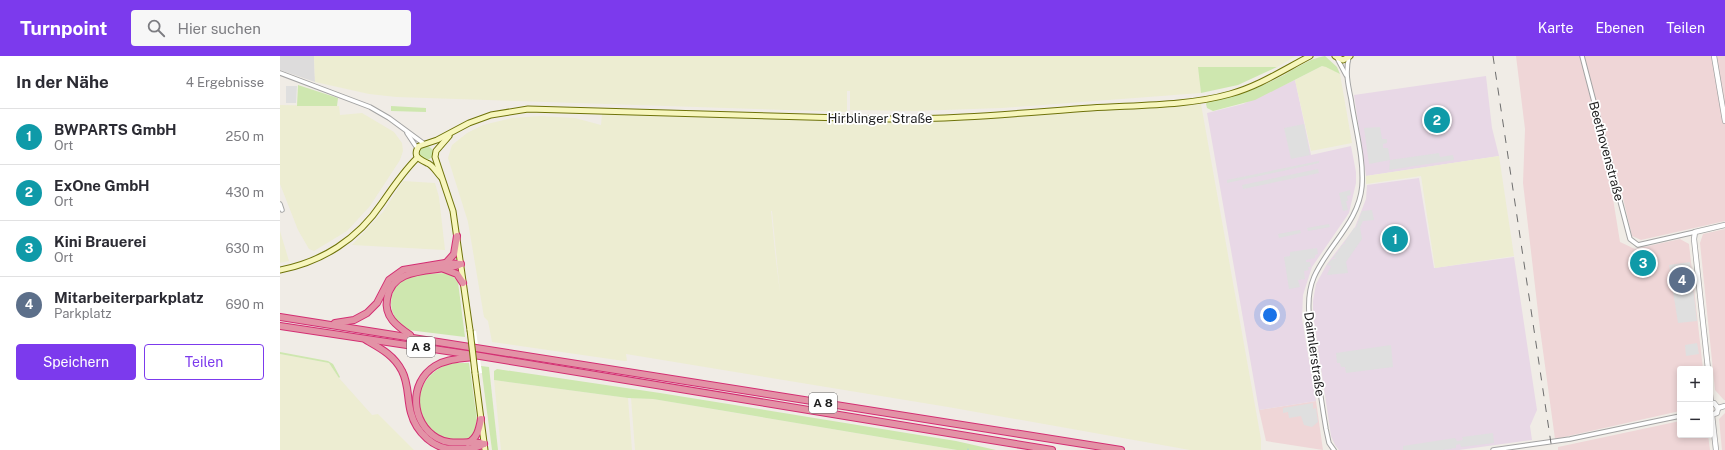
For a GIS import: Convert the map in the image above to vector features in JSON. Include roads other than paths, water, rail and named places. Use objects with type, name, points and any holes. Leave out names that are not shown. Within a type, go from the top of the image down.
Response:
[{"type":"highway","points":[[412,336],[397,325],[389,315],[386,304],[389,290],[402,277],[444,266],[454,254],[457,236]]},
{"type":"highway","points":[[323,324],[350,321],[368,313],[377,303],[389,280],[399,272],[411,268],[461,264]]},
{"type":"highway","points":[[444,266],[457,274],[463,283]]},
{"type":"highway","name":"A 8","points":[[280,317],[412,336],[1121,450]]},
{"type":"highway","name":"A 8","points":[[280,326],[480,356],[1052,450]]},
{"type":"highway","points":[[362,338],[390,354],[397,362],[408,386],[413,419],[425,438],[448,450],[485,447]]},
{"type":"highway","points":[[467,448],[443,441],[428,432],[418,415],[416,394],[423,377],[434,366],[449,361],[480,356]]},
{"type":"highway","points":[[467,448],[477,435],[481,419]]},
{"type":"main road","name":"Hirblinger Straße","points":[[426,143],[469,123],[491,115],[528,109],[916,120],[1203,99],[1229,94],[1264,81],[1310,56]]},
{"type":"main road","name":"Hirblinger Straße","points":[[1303,60],[1313,56]]},
{"type":"main road","points":[[1336,57],[1343,60],[1349,57]]},
{"type":"main road","points":[[428,162],[434,157],[436,150],[452,132]]},
{"type":"main road","points":[[280,270],[305,264],[341,246],[364,226],[382,204],[396,180],[417,158],[417,148],[426,143],[436,150]]},
{"type":"main road","points":[[434,157],[450,198],[457,236],[485,447]]},
{"type":"main road","points":[[417,158],[421,161],[428,162],[441,177]]},
{"type":"street","name":"Beethovenstraße","points":[[1582,56],[1630,239],[1638,245],[1694,232]]},
{"type":"street","points":[[1714,56],[1725,121]]},
{"type":"street","name":"Daimlerstraße","points":[[1336,57],[1347,78]]},
{"type":"street","name":"Daimlerstraße","points":[[1334,450],[1329,443],[1326,430],[1312,341],[1309,302],[1314,278],[1320,264],[1351,220],[1360,195],[1362,169],[1347,78],[1349,57]]},
{"type":"street","points":[[280,73],[370,107],[426,143]]},
{"type":"street","points":[[404,129],[417,148]]},
{"type":"street","points":[[280,204],[282,210]]},
{"type":"street","points":[[1708,366],[1694,232],[1725,225]]},
{"type":"street","points":[[1713,404],[1716,404],[1718,408]]},
{"type":"street","points":[[1718,408],[1725,406]]},
{"type":"street","points":[[1713,414],[1717,413],[1718,408]]},
{"type":"street","points":[[1493,450],[1570,439],[1677,417]]},
{"type":"street","points":[[1713,429],[1716,450]]},
{"type":"railway","points":[[1493,56],[1552,450]]},
{"type":"place","name":"ExOne GmbH","points":[[1437,120]]},
{"type":"place","name":"BWPARTS GmbH","points":[[1395,239]]},
{"type":"place","name":"Kini Brauerei","points":[[1643,263]]},
{"type":"place","name":"Mitarbeiterparkplatz","points":[[1682,280]]}]
